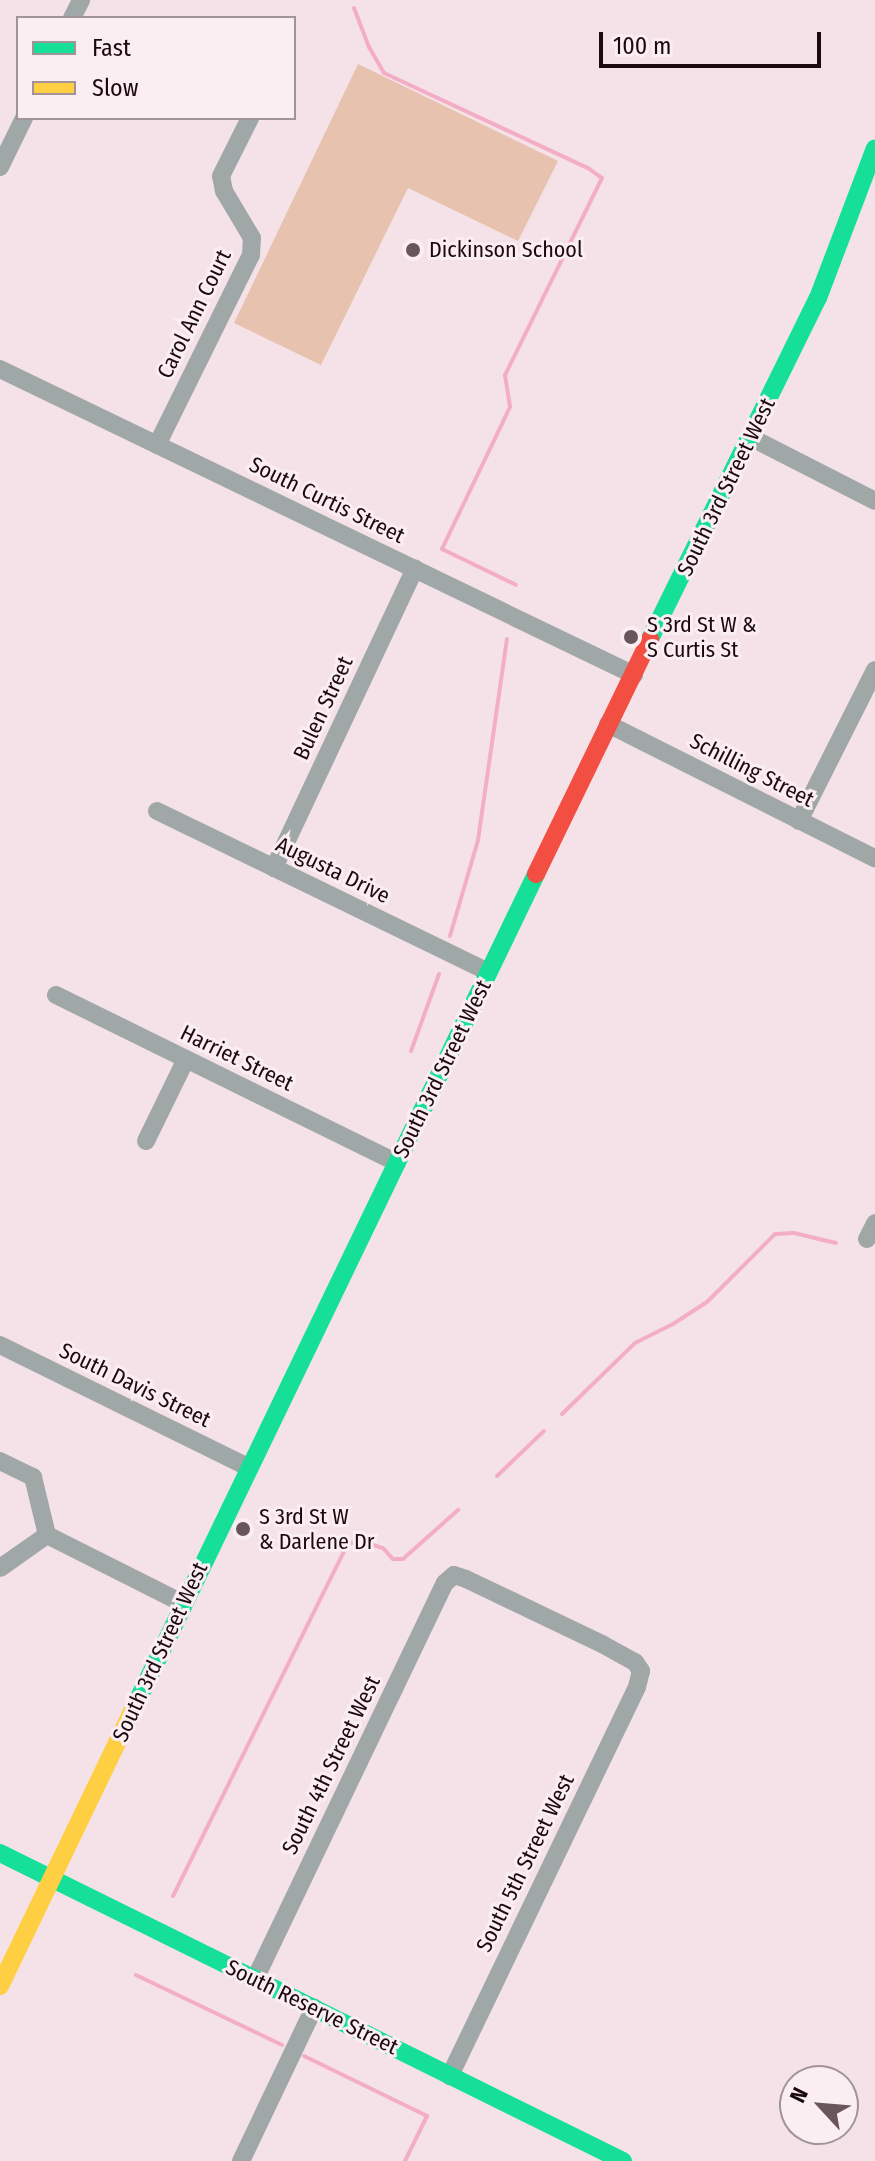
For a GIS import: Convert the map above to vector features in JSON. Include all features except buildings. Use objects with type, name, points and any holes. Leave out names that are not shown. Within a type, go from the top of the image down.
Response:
[{"type":"main road","name":"South 3rd Street West","points":[[0,1986],[182,1603],[818,298],[875,148]]},
{"type":"main road","name":"South Reserve Street","points":[[0,1853],[623,2161]]},
{"type":"street","points":[[0,167],[23,120]]},
{"type":"street","name":"Carol Ann Court","points":[[157,445],[251,255],[252,238],[224,191],[221,176],[249,120]]},
{"type":"street","name":"South Curtis Street","points":[[0,369],[634,675]]},
{"type":"street","points":[[750,437],[875,501]]},
{"type":"street","name":"Bulen Street","points":[[274,868],[415,569]]},
{"type":"street","points":[[799,821],[875,670]]},
{"type":"street","name":"Schilling Street","points":[[608,724],[875,858]]},
{"type":"street","name":"Augusta Drive","points":[[157,811],[488,972]]},
{"type":"street","name":"Harriet Street","points":[[56,995],[397,1163]]},
{"type":"street","points":[[146,1141],[186,1059]]},
{"type":"street","name":"South Davis Street","points":[[0,1345],[248,1467]]},
{"type":"street","points":[[0,1461],[33,1477],[47,1535],[182,1603]]},
{"type":"street","points":[[0,1568],[47,1535]]},
{"type":"street","name":"South 4th Street West","points":[[255,1979],[445,1583],[454,1575],[602,1644],[635,1662],[641,1671]]},
{"type":"street","name":"South 5th Street West","points":[[450,2076],[637,1687],[641,1671]]},
{"type":"street","points":[[241,2161],[314,2008]]},
{"type":"shaded area","points":[[358,64],[558,161],[518,241],[408,188],[321,365],[234,323]]},
{"type":"waterway","points":[[354,8],[369,47],[384,73],[588,168],[602,178],[505,375],[510,407],[442,549],[516,585]]},
{"type":"waterway","points":[[450,936],[478,840],[507,639]]},
{"type":"waterway","points":[[411,1051],[439,974]]},
{"type":"waterway","points":[[562,1414],[635,1343],[707,1302],[775,1234],[794,1233],[836,1243]]},
{"type":"waterway","points":[[497,1476],[544,1431]]},
{"type":"waterway","points":[[173,1896],[348,1544],[361,1541],[383,1548],[393,1559],[403,1559],[458,1510]]},
{"type":"waterway","points":[[136,1975],[282,2045]]},
{"type":"waterway","points":[[304,2056],[427,2116],[405,2161]]},
{"type":"traffic: fast","points":[[650,639],[818,298],[875,148]]},
{"type":"traffic: fast","points":[[133,1710],[536,874]]},
{"type":"traffic: fast","points":[[0,1853],[623,2161]]},
{"type":"traffic: slow","points":[[0,1986],[133,1710]]},
{"type":"traffic: jam","points":[[536,874],[650,639]]},
{"type":"place","name":"Dickinson School","points":[[413,250]]},
{"type":"place","name":"S 3rd St W & S Curtis St","points":[[631,637]]},
{"type":"place","name":"S 3rd St W & Darlene Dr","points":[[243,1529]]}]
